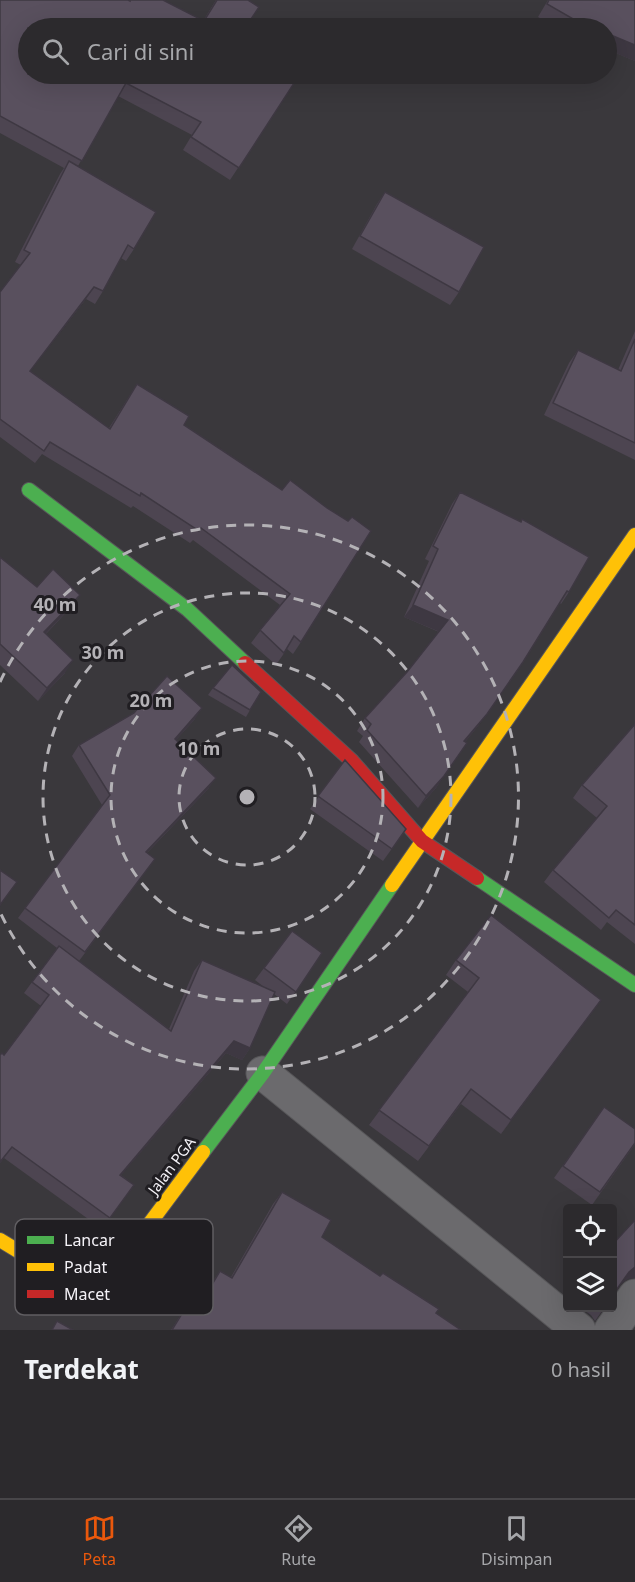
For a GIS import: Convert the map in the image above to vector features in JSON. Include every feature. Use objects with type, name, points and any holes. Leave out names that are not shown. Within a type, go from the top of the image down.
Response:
[{"type":"street","points":[[29,490],[187,609],[352,761],[422,841],[635,985]]},
{"type":"street","name":"Jalan PGA","points":[[153,1219],[263,1073],[635,535]]},
{"type":"street","points":[[263,1073],[579,1330]]},
{"type":"street","name":"Jalan PGA","points":[[0,1240],[15,1249]]},
{"type":"street","points":[[611,1330],[635,1296]]},
{"type":"building","points":[[0,0],[163,0],[198,18],[18,18],[18,84],[125,84],[82,161],[0,116]]},
{"type":"building","points":[[217,0],[248,0],[259,7],[252,18],[206,18]]},
{"type":"building","points":[[549,0],[635,0],[635,45],[617,38],[617,18],[571,18],[547,4]]},
{"type":"building","points":[[128,84],[294,84],[239,168],[191,137],[201,122]]},
{"type":"building","points":[[69,161],[156,212],[134,249],[128,245],[103,291],[94,287],[30,371],[110,429],[137,384],[189,416],[184,425],[282,490],[290,480],[327,508],[348,521],[352,517],[371,531],[301,642],[294,636],[284,653],[260,630],[290,594],[201,528],[199,531],[141,493],[140,496],[50,442],[44,451],[0,419],[0,292],[30,253],[24,250]]},
{"type":"building","points":[[385,192],[484,247],[459,292],[360,236]]},
{"type":"building","points":[[635,339],[635,443],[553,403],[578,350],[621,371]]},
{"type":"building","points":[[460,492],[521,522],[522,519],[589,557],[523,662],[487,714],[464,741],[467,743],[444,776],[426,796],[367,730],[371,724],[365,718],[407,672],[448,620],[413,605],[438,549],[433,546]]},
{"type":"building","points":[[0,557],[37,587],[53,569],[80,595],[44,632],[73,660],[47,688],[0,644]]},
{"type":"building","points":[[232,665],[261,692],[250,710],[213,688]]},
{"type":"building","points":[[167,676],[202,708],[175,739],[216,778],[146,852],[155,859],[85,952],[25,908],[110,795],[79,745],[134,713]]},
{"type":"building","points":[[635,724],[635,925],[616,910],[609,918],[553,870],[607,806],[582,785]]},
{"type":"building","points":[[345,760],[406,829],[392,849],[318,796]]},
{"type":"building","points":[[0,870],[17,882],[0,905]]},
{"type":"building","points":[[491,915],[601,1000],[511,1120],[471,1089],[429,1146],[379,1110],[479,978],[456,960]]},
{"type":"building","points":[[292,931],[322,953],[296,992],[264,968]]},
{"type":"building","points":[[59,946],[171,1031],[202,960],[275,992],[250,1048],[234,1041],[120,1175],[134,1185],[110,1218],[12,1147],[0,1162],[0,1055],[2,1053],[4,1055],[49,995],[32,982]]},
{"type":"building","points":[[604,1107],[635,1129],[635,1143],[600,1192],[563,1166]]},
{"type":"building","points":[[282,1192],[331,1220],[322,1237],[380,1276],[383,1273],[439,1309],[436,1313],[461,1330],[172,1330],[181,1315],[213,1315],[213,1283],[220,1271],[232,1278]]},
{"type":"building","points":[[635,1220],[635,1267],[617,1289],[617,1258],[617,1240]]},
{"type":"building","points":[[57,1321],[73,1330],[52,1330]]},
{"type":"traffic: fast","points":[[29,490],[187,609],[245,663]]},
{"type":"traffic: fast","points":[[477,878],[635,985]]},
{"type":"traffic: fast","points":[[203,1152],[263,1073],[392,885]]},
{"type":"traffic: slow","points":[[392,885],[635,535]]},
{"type":"traffic: slow","points":[[153,1219],[203,1152]]},
{"type":"traffic: slow","points":[[0,1240],[15,1249]]},
{"type":"traffic: jam","points":[[245,663],[352,761],[422,841],[477,878]]}]
